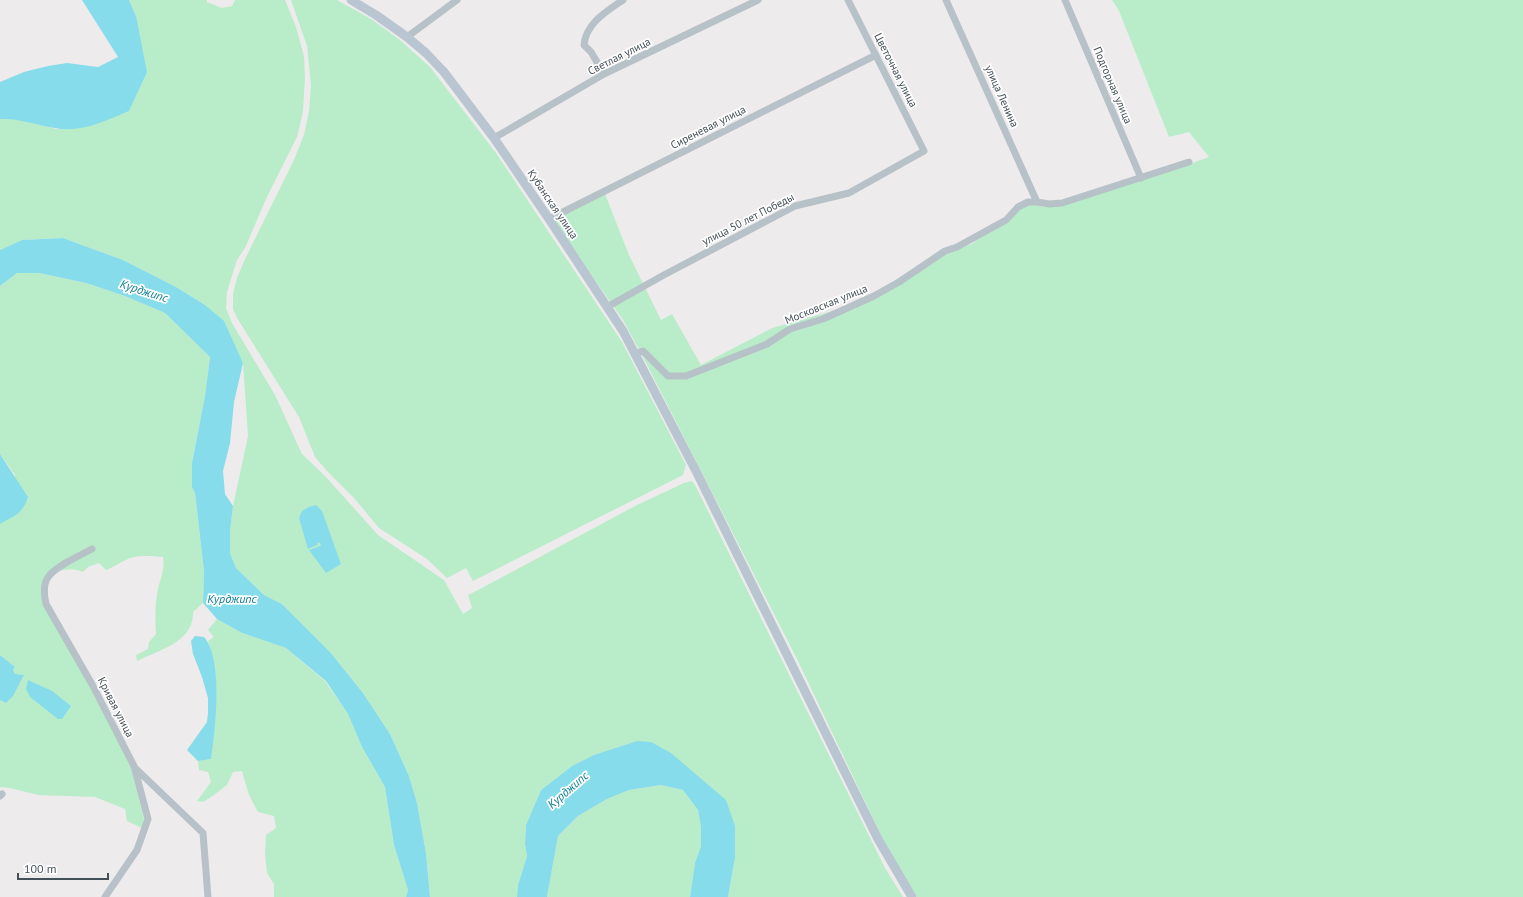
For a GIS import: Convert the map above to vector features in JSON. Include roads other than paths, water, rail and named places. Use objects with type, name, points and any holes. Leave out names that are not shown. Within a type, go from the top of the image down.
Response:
[{"type":"main road","name":"Кубанская улица","points":[[351,0],[376,14],[407,37],[426,53],[444,72],[494,138],[623,331],[690,460],[878,839],[912,897]]},
{"type":"street","points":[[407,37],[457,0]]},
{"type":"street","points":[[604,74],[584,45],[584,38],[592,24],[623,0]]},
{"type":"street","name":"Светлая улица","points":[[494,138],[604,74],[758,0]]},
{"type":"street","name":"Цветочная улица","points":[[848,0],[924,151]]},
{"type":"street","name":"улица Ленина","points":[[946,0],[1037,202]]},
{"type":"street","name":"Подгорная улица","points":[[1065,0],[1141,178]]},
{"type":"street","name":"Сиреневая улица","points":[[549,219],[876,55]]},
{"type":"street","name":"улица 50 лет Победы","points":[[607,307],[662,276],[795,206],[849,193],[924,151]]},
{"type":"street","name":"Московская улица","points":[[635,354],[643,351],[668,376],[686,376],[768,344],[790,329],[823,319],[874,296],[898,282],[944,251],[957,247],[1006,220],[1018,206],[1028,202],[1049,204],[1062,203],[1189,162]]},
{"type":"street","name":"Кривая улица","points":[[92,549],[59,568],[48,577],[44,594],[46,604],[93,686],[134,766],[148,819],[137,850],[105,897]]},
{"type":"street","points":[[134,766],[203,833],[208,897]]},
{"type":"water","points":[[82,0],[129,0],[136,16],[147,72],[129,111],[93,125],[74,129],[55,128],[21,121],[0,119],[0,82],[24,72],[48,66],[67,63],[98,67],[118,57]]},
{"type":"water","name":"Курджипс","points":[[63,238],[123,260],[176,287],[205,305],[224,321],[243,363],[234,402],[230,443],[223,471],[225,494],[233,506],[230,531],[230,553],[236,568],[264,595],[282,604],[330,652],[363,693],[390,734],[409,776],[417,803],[426,853],[430,897],[406,897],[408,890],[394,845],[385,787],[362,747],[348,714],[326,681],[286,648],[242,633],[217,619],[203,603],[204,571],[195,493],[192,487],[192,463],[205,396],[210,357],[165,313],[125,296],[86,283],[39,273],[17,273],[0,286],[0,250],[22,240]]},
{"type":"water","points":[[0,454],[28,497],[26,503],[20,511],[0,524]]},
{"type":"water","points":[[316,505],[322,511],[341,564],[326,573],[309,550],[320,546],[321,544],[318,542],[317,545],[308,549],[299,518],[302,511]]},
{"type":"water","points":[[195,636],[204,637],[210,648],[216,678],[216,714],[211,759],[198,761],[187,750],[207,722],[208,698],[193,654],[191,641]]},
{"type":"water","points":[[0,655],[15,667],[13,670],[15,674],[24,675],[13,696],[6,703],[0,700]]},
{"type":"water","points":[[28,680],[52,691],[71,706],[62,719],[58,719],[30,697],[26,689]]},
{"type":"water","name":"Курджипс","points":[[637,741],[651,742],[671,753],[726,800],[735,826],[735,858],[728,897],[690,897],[695,863],[701,846],[701,828],[698,810],[683,790],[661,785],[629,790],[607,799],[578,816],[558,836],[547,897],[517,897],[518,885],[527,856],[525,844],[526,825],[541,790],[572,766],[594,755]]}]
